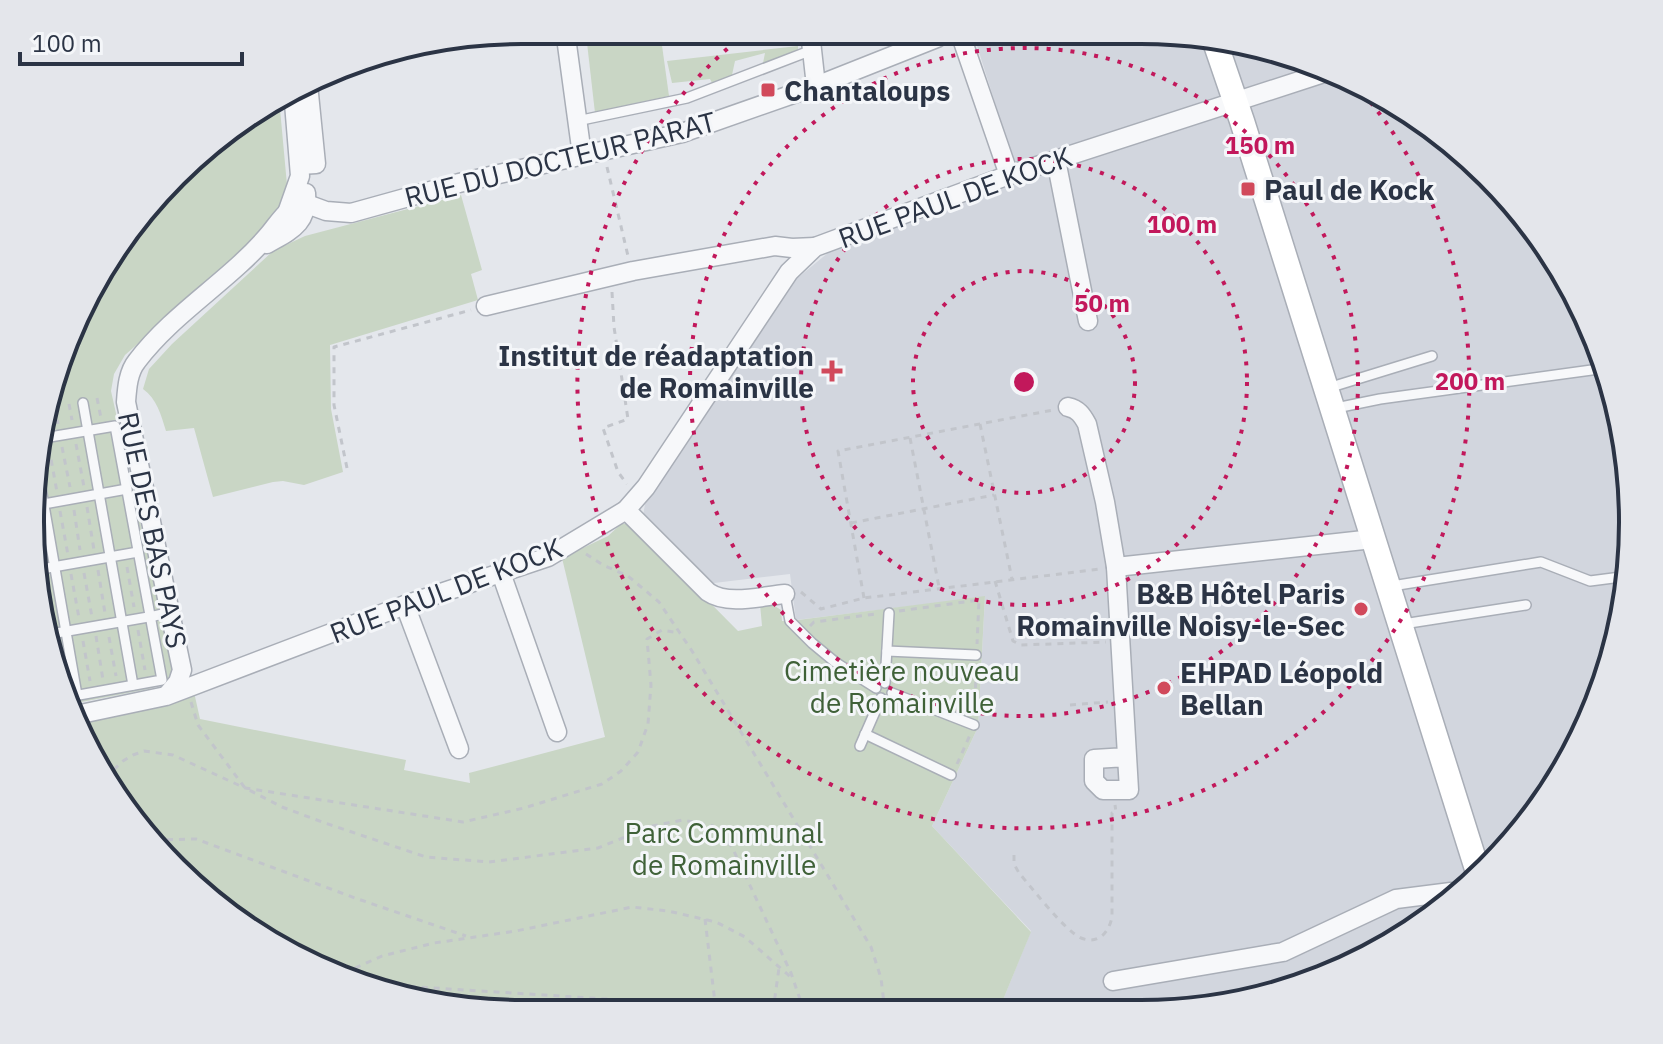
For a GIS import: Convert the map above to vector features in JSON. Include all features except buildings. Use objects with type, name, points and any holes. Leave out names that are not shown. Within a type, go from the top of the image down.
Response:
[{"type":"main road","points":[[1218,50],[1475,863]]},
{"type":"street","points":[[569,44],[582,155]]},
{"type":"street","points":[[811,44],[816,86]]},
{"type":"street","name":"RUE DU DOCTEUR PARAT","points":[[307,204],[326,211],[351,213],[459,183],[682,133],[816,86],[922,44]]},
{"type":"street","points":[[965,44],[1009,175]]},
{"type":"street","name":"RUE PAUL DE KOCK","points":[[84,713],[166,696],[190,680],[548,557],[571,544],[632,504],[646,487],[789,272],[815,247],[1009,175],[1314,76]]},
{"type":"street","points":[[288,210],[300,171],[316,164],[309,94]]},
{"type":"street","points":[[288,210],[307,204],[300,171],[294,102]]},
{"type":"street","points":[[1056,160],[1088,321]]},
{"type":"street","name":"RUE DES BAS PAYS","points":[[255,251],[290,231],[303,219],[307,204]]},
{"type":"street","name":"RUE DES BAS PAYS","points":[[190,680],[171,612],[126,402],[128,384],[134,364],[154,342],[255,251],[288,210]]},
{"type":"street","points":[[486,306],[633,271],[775,246],[815,247]]},
{"type":"street","points":[[1068,407],[1075,408],[1087,424],[1116,567],[1129,790],[1103,790],[1094,781],[1094,759],[1127,757]]},
{"type":"street","points":[[632,504],[711,595],[726,600],[785,594]]},
{"type":"street","points":[[1116,567],[1373,539]]},
{"type":"street","points":[[501,573],[557,732]]},
{"type":"street","points":[[405,605],[459,749]]},
{"type":"street","points":[[1113,981],[1283,952],[1396,899],[1441,893]]},
{"type":"lane","points":[[577,121],[687,98],[804,44]]},
{"type":"lane","points":[[1329,399],[1432,356]]},
{"type":"lane","points":[[1329,399],[1380,399],[1594,370]]},
{"type":"lane","points":[[83,403],[133,685]]},
{"type":"lane","points":[[52,437],[115,426],[162,680],[76,695]]},
{"type":"lane","points":[[45,504],[127,489]]},
{"type":"lane","points":[[44,507],[66,631],[71,680]]},
{"type":"lane","points":[[46,568],[138,552]]},
{"type":"lane","points":[[1388,586],[1541,562],[1590,581],[1616,578]]},
{"type":"lane","points":[[785,594],[790,621],[835,662],[881,690],[888,698],[892,693],[974,725]]},
{"type":"lane","points":[[1400,624],[1526,605]]},
{"type":"lane","points":[[57,633],[171,612]]},
{"type":"lane","points":[[860,746],[881,690],[889,613]]},
{"type":"lane","points":[[887,651],[976,655]]},
{"type":"lane","points":[[865,734],[951,775]]},
{"type":"path","points":[[603,151],[633,271]]},
{"type":"path","points":[[611,276],[614,327],[628,419],[603,428],[632,504]]},
{"type":"path","points":[[347,468],[334,405],[334,347],[486,306]]},
{"type":"path","points":[[69,404],[118,688]]},
{"type":"path","points":[[864,598],[838,451],[1068,407]]},
{"type":"path","points":[[980,424],[1012,579]]},
{"type":"path","points":[[910,438],[939,588]]},
{"type":"path","points":[[851,523],[994,495]]},
{"type":"path","points":[[571,544],[603,565],[628,576],[659,602],[871,947],[881,978],[884,1000]]},
{"type":"path","points":[[785,594],[801,592],[821,609],[864,598],[1116,567]]},
{"type":"path","points":[[995,581],[1013,641],[1021,645],[1120,641]]},
{"type":"path","points":[[190,680],[198,725],[245,788],[463,822],[524,808],[602,784],[621,771],[638,752],[648,724],[651,685],[647,639],[662,630],[680,633]]},
{"type":"path","points":[[1070,705],[1107,702],[1123,707]]},
{"type":"path","points":[[114,770],[123,761],[144,751],[173,755],[282,807],[426,857],[489,862],[598,848],[652,826],[683,820],[713,826],[732,847],[800,1000]]},
{"type":"path","points":[[1014,855],[1014,864],[1019,873],[1069,929],[1086,939],[1104,936],[1112,917],[1114,790]]},
{"type":"path","points":[[166,840],[196,839],[470,938]]},
{"type":"path","points":[[353,969],[382,956],[434,943],[516,931],[632,907],[716,922],[745,937],[794,980]]},
{"type":"path","points":[[705,919],[715,1000]]},
{"type":"path","points":[[775,1000],[779,968]]},
{"type":"path","points":[[409,986],[622,1000]]},
{"type":"shaded area","points":[[976,44],[1172,45],[1234,53],[1295,69],[1380,108],[1432,143],[1479,184],[1520,231],[1555,283],[1594,368],[1615,460],[1618,553],[1603,646],[1570,733],[1520,813],[1456,881],[1380,936],[1295,975],[1234,991],[1172,999],[1003,1000],[1031,931],[932,826],[978,727],[985,597],[796,620],[790,574],[714,583],[643,516],[645,504],[789,285],[840,243],[1020,182]]},
{"type":"green space","points":[[587,44],[662,44],[669,96],[595,113]]},
{"type":"green space","points":[[798,46],[798,51],[763,63],[765,53],[735,61],[732,75],[712,83],[710,79],[672,83],[667,61]]},
{"type":"green space","points":[[280,110],[287,185],[278,215],[249,246],[125,355],[114,374],[111,391],[173,669],[165,684],[79,702],[69,676],[53,615],[45,553],[48,460],[60,398],[93,311],[143,231],[207,163]]},
{"type":"green space","points":[[461,195],[482,270],[471,274],[478,300],[330,345],[331,409],[343,472],[304,485],[273,482],[213,497],[194,428],[166,431],[155,402],[143,389],[149,369],[273,251],[305,236]]},
{"type":"green space","name":"Parc Communal de Romainville","points":[[621,524],[632,524],[738,631],[762,626],[760,604],[770,603],[781,610],[782,621],[790,621],[985,596],[978,727],[932,826],[1031,932],[1003,1000],[491,999],[429,991],[368,975],[283,936],[207,881],[143,813],[108,761],[87,719],[194,692],[200,719],[406,760],[404,770],[470,783],[469,773],[605,737],[562,558],[608,536]]},
{"type":"place","name":"Chantaloups","points":[[768,90]]},
{"type":"place","name":"Paul de Kock","points":[[1248,189]]},
{"type":"place","name":"Institut de réadaptation de Romainville","points":[[832,371]]},
{"type":"place","name":"B&B Hôtel Paris Romainville Noisy-le-Sec","points":[[1361,609]]},
{"type":"place","name":"EHPAD Léopold Bellan","points":[[1164,688]]},
{"type":"park label","name":"Cimetière nouveau de Romainville","points":[[902,686]]}]
